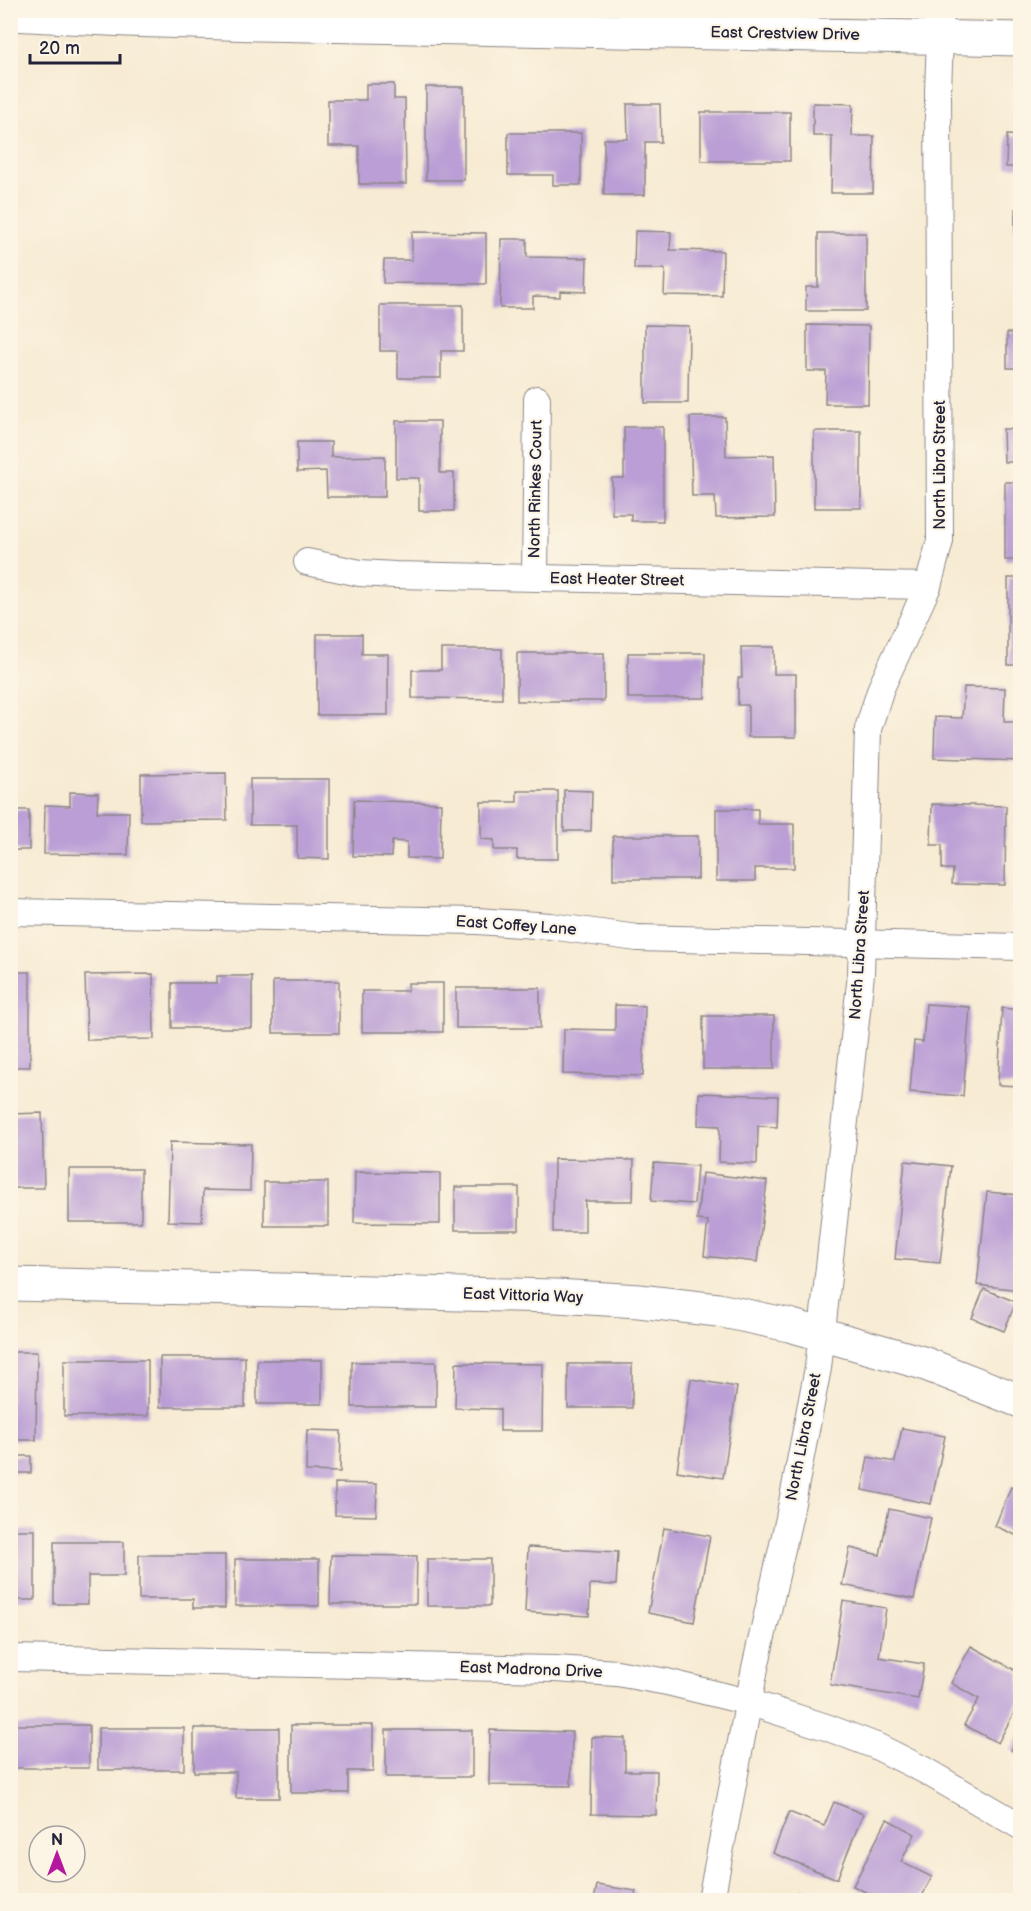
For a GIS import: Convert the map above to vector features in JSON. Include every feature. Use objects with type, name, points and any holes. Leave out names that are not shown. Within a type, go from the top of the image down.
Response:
[{"type":"street","name":"East Crestview Drive","points":[[10,14],[127,20],[316,17],[940,24],[1020,39]]},
{"type":"street","name":"North Libra Street","points":[[711,1900],[748,1702],[789,1518],[818,1368],[862,945],[868,729],[881,688],[928,586],[940,541],[938,102],[940,24]]},
{"type":"street","name":"North Rinkes Court","points":[[535,578],[537,399]]},
{"type":"street","name":"East Heater Street","points":[[307,562],[372,574],[928,586]]},
{"type":"street","name":"East Coffey Lane","points":[[10,912],[477,921],[550,926],[637,938],[1020,947]]},
{"type":"street","name":"East Vittoria Way","points":[[10,1284],[580,1297],[718,1310],[821,1333],[923,1363],[1020,1401]]},
{"type":"street","name":"East Madrona Drive","points":[[10,1658],[555,1669],[617,1673],[668,1682],[748,1702],[876,1746],[924,1770],[1020,1826]]},
{"type":"building","points":[[366,84],[394,84],[394,99],[405,99],[406,184],[359,184],[359,146],[328,146],[328,100],[366,100]]},
{"type":"building","points":[[426,87],[464,87],[464,180],[426,180]]},
{"type":"building","points":[[813,103],[853,104],[852,136],[874,136],[873,193],[831,193],[832,136],[813,136]]},
{"type":"building","points":[[627,104],[660,104],[661,142],[645,142],[645,195],[604,195],[604,139],[628,139]]},
{"type":"building","points":[[701,112],[790,112],[790,161],[701,161]]},
{"type":"building","points":[[508,133],[581,133],[581,185],[553,185],[553,175],[508,175]]},
{"type":"building","points":[[1007,135],[1020,136],[1020,167],[1006,167]]},
{"type":"building","points":[[1015,209],[1020,209],[1020,260],[1015,260]]},
{"type":"building","points":[[635,231],[671,232],[670,250],[723,251],[722,296],[664,295],[665,269],[634,269]]},
{"type":"building","points":[[412,232],[486,233],[486,284],[383,283],[384,260],[412,260]]},
{"type":"building","points":[[818,233],[866,233],[866,311],[806,311],[806,287],[818,287]]},
{"type":"building","points":[[501,239],[527,239],[527,257],[587,258],[586,292],[560,291],[560,297],[533,296],[533,308],[500,308]]},
{"type":"building","points":[[380,305],[463,305],[463,351],[441,351],[441,378],[398,378],[398,351],[380,351]]},
{"type":"building","points":[[645,325],[689,326],[688,403],[645,403]]},
{"type":"building","points":[[807,325],[869,326],[868,404],[825,404],[826,371],[807,371]]},
{"type":"building","points":[[1007,333],[1020,333],[1020,368],[1007,368]]},
{"type":"building","points":[[690,417],[725,417],[726,456],[774,455],[775,517],[716,518],[715,496],[692,496]]},
{"type":"building","points":[[396,421],[440,421],[440,473],[454,473],[454,511],[419,511],[419,478],[396,478]]},
{"type":"building","points":[[624,427],[663,427],[663,521],[631,521],[631,514],[612,514],[612,478],[624,478]]},
{"type":"building","points":[[1003,429],[1020,429],[1020,462],[1004,462]]},
{"type":"building","points":[[814,431],[861,431],[861,508],[814,508]]},
{"type":"building","points":[[297,442],[331,442],[331,457],[385,456],[385,497],[327,497],[326,471],[297,472]]},
{"type":"building","points":[[1005,482],[1020,482],[1020,560],[1005,560]]},
{"type":"building","points":[[1008,578],[1020,578],[1020,665],[1008,665]]},
{"type":"building","points":[[317,634],[362,634],[362,654],[388,654],[388,715],[317,715]]},
{"type":"building","points":[[741,647],[774,647],[774,674],[796,674],[796,737],[748,737],[748,705],[738,705],[738,678],[742,678]]},
{"type":"building","points":[[441,649],[502,649],[502,699],[412,698],[412,670],[441,670]]},
{"type":"building","points":[[517,653],[604,653],[604,701],[517,701]]},
{"type":"building","points":[[628,653],[705,653],[705,698],[628,698]]},
{"type":"building","points":[[964,687],[1005,688],[1004,722],[1020,722],[1020,761],[934,758],[935,717],[962,718]]},
{"type":"building","points":[[226,773],[227,820],[141,821],[141,774]]},
{"type":"building","points":[[250,779],[329,779],[329,859],[297,858],[297,825],[250,825]]},
{"type":"building","points":[[564,790],[592,791],[591,831],[564,831]]},
{"type":"building","points":[[517,791],[558,791],[558,859],[517,859],[517,850],[494,850],[494,840],[481,839],[481,802],[517,802]]},
{"type":"building","points":[[70,792],[98,793],[97,812],[129,812],[128,855],[44,854],[45,805],[70,806]]},
{"type":"building","points":[[354,800],[441,803],[440,859],[407,858],[407,842],[392,841],[391,857],[353,856]]},
{"type":"building","points":[[932,804],[1006,806],[1005,885],[952,884],[953,869],[942,869],[942,845],[931,845]]},
{"type":"building","points":[[716,809],[758,809],[758,824],[794,824],[794,868],[755,868],[755,881],[716,881]]},
{"type":"building","points":[[10,810],[29,810],[29,850],[10,850]]},
{"type":"building","points":[[613,836],[698,836],[698,879],[613,879]]},
{"type":"building","points":[[10,972],[30,972],[30,1067],[10,1067]]},
{"type":"building","points":[[153,974],[154,1039],[87,1040],[85,975]]},
{"type":"building","points":[[217,976],[252,976],[252,1028],[172,1028],[172,983],[217,983]]},
{"type":"building","points":[[273,981],[339,981],[339,1033],[273,1033]]},
{"type":"building","points":[[408,983],[443,983],[443,1032],[362,1032],[362,991],[408,991]]},
{"type":"building","points":[[456,988],[540,988],[540,1028],[456,1028]]},
{"type":"building","points":[[926,1004],[970,1007],[963,1096],[910,1092],[914,1041],[923,1042]]},
{"type":"building","points":[[615,1005],[645,1006],[643,1076],[563,1074],[564,1029],[615,1030]]},
{"type":"building","points":[[1002,1008],[1020,1010],[1020,1086],[998,1085]]},
{"type":"building","points":[[703,1016],[774,1016],[774,1069],[703,1069]]},
{"type":"building","points":[[699,1093],[778,1096],[777,1127],[758,1126],[757,1164],[719,1162],[720,1126],[698,1125]]},
{"type":"building","points":[[42,1113],[44,1188],[10,1188],[10,1114]]},
{"type":"building","points":[[170,1142],[251,1144],[250,1191],[203,1190],[202,1222],[168,1221]]},
{"type":"building","points":[[554,1159],[634,1160],[633,1201],[585,1201],[585,1232],[553,1232]]},
{"type":"building","points":[[905,1161],[951,1166],[940,1263],[895,1259]]},
{"type":"building","points":[[654,1163],[697,1166],[694,1204],[651,1201]]},
{"type":"building","points":[[69,1169],[141,1169],[141,1222],[69,1222]]},
{"type":"building","points":[[355,1172],[440,1173],[440,1224],[354,1223]]},
{"type":"building","points":[[702,1173],[767,1181],[757,1262],[704,1256],[708,1221],[697,1220]]},
{"type":"building","points":[[264,1182],[328,1182],[328,1226],[264,1226]]},
{"type":"building","points":[[455,1187],[519,1187],[519,1230],[455,1230]]},
{"type":"building","points":[[987,1192],[1020,1195],[1020,1290],[977,1285]]},
{"type":"building","points":[[984,1289],[1016,1302],[1004,1331],[972,1318]]},
{"type":"building","points":[[10,1352],[37,1352],[36,1440],[10,1440]]},
{"type":"building","points":[[160,1357],[245,1357],[245,1407],[160,1407]]},
{"type":"building","points":[[64,1360],[148,1360],[148,1416],[64,1416]]},
{"type":"building","points":[[257,1360],[322,1360],[322,1404],[257,1404]]},
{"type":"building","points":[[352,1362],[436,1362],[436,1407],[352,1407]]},
{"type":"building","points":[[456,1363],[543,1364],[542,1431],[500,1431],[500,1409],[455,1408]]},
{"type":"building","points":[[568,1364],[632,1364],[632,1408],[568,1408]]},
{"type":"building","points":[[691,1379],[737,1387],[723,1478],[677,1471]]},
{"type":"building","points":[[902,1428],[945,1436],[931,1504],[862,1490],[868,1457],[895,1462]]},
{"type":"building","points":[[307,1430],[341,1431],[340,1472],[306,1471]]},
{"type":"building","points":[[10,1456],[31,1456],[31,1473],[10,1473]]},
{"type":"building","points":[[335,1483],[377,1484],[376,1516],[335,1515]]},
{"type":"building","points":[[1011,1487],[1020,1491],[1020,1537],[995,1526]]},
{"type":"building","points":[[889,1509],[931,1518],[914,1599],[842,1585],[850,1548],[880,1555]]},
{"type":"building","points":[[664,1528],[710,1536],[694,1622],[648,1613]]},
{"type":"building","points":[[10,1530],[35,1530],[35,1600],[10,1600]]},
{"type":"building","points":[[54,1542],[124,1542],[124,1576],[88,1576],[88,1604],[54,1604]]},
{"type":"building","points":[[528,1547],[618,1552],[616,1585],[590,1584],[589,1616],[525,1612]]},
{"type":"building","points":[[139,1555],[225,1555],[225,1608],[193,1608],[193,1599],[139,1599]]},
{"type":"building","points":[[331,1555],[417,1556],[416,1604],[330,1604]]},
{"type":"building","points":[[235,1559],[319,1559],[319,1606],[235,1606]]},
{"type":"building","points":[[427,1559],[490,1559],[490,1606],[427,1606]]},
{"type":"building","points":[[843,1601],[886,1608],[879,1657],[924,1664],[918,1699],[830,1685]]},
{"type":"building","points":[[971,1646],[1020,1673],[1020,1701],[998,1743],[964,1725],[979,1699],[951,1683]]},
{"type":"building","points":[[10,1725],[89,1725],[89,1768],[10,1768]]},
{"type":"building","points":[[291,1725],[373,1725],[373,1771],[348,1771],[348,1793],[291,1793]]},
{"type":"building","points":[[98,1728],[184,1728],[184,1770],[98,1770]]},
{"type":"building","points":[[194,1728],[279,1728],[279,1798],[236,1798],[236,1772],[194,1772]]},
{"type":"building","points":[[386,1730],[472,1730],[472,1777],[386,1777]]},
{"type":"building","points":[[490,1730],[572,1732],[571,1786],[489,1785]]},
{"type":"building","points":[[1020,1734],[1020,1756],[1011,1750]]},
{"type":"building","points":[[592,1737],[625,1738],[625,1771],[657,1771],[656,1815],[591,1814]]},
{"type":"building","points":[[834,1802],[863,1814],[837,1879],[773,1853],[789,1812],[824,1826]]},
{"type":"building","points":[[887,1819],[915,1834],[901,1862],[932,1877],[920,1900],[882,1900],[853,1886]]},
{"type":"building","points":[[597,1885],[636,1891],[634,1900],[594,1900]]},
{"type":"building","points":[[797,1892],[826,1899],[826,1900],[795,1900]]}]
